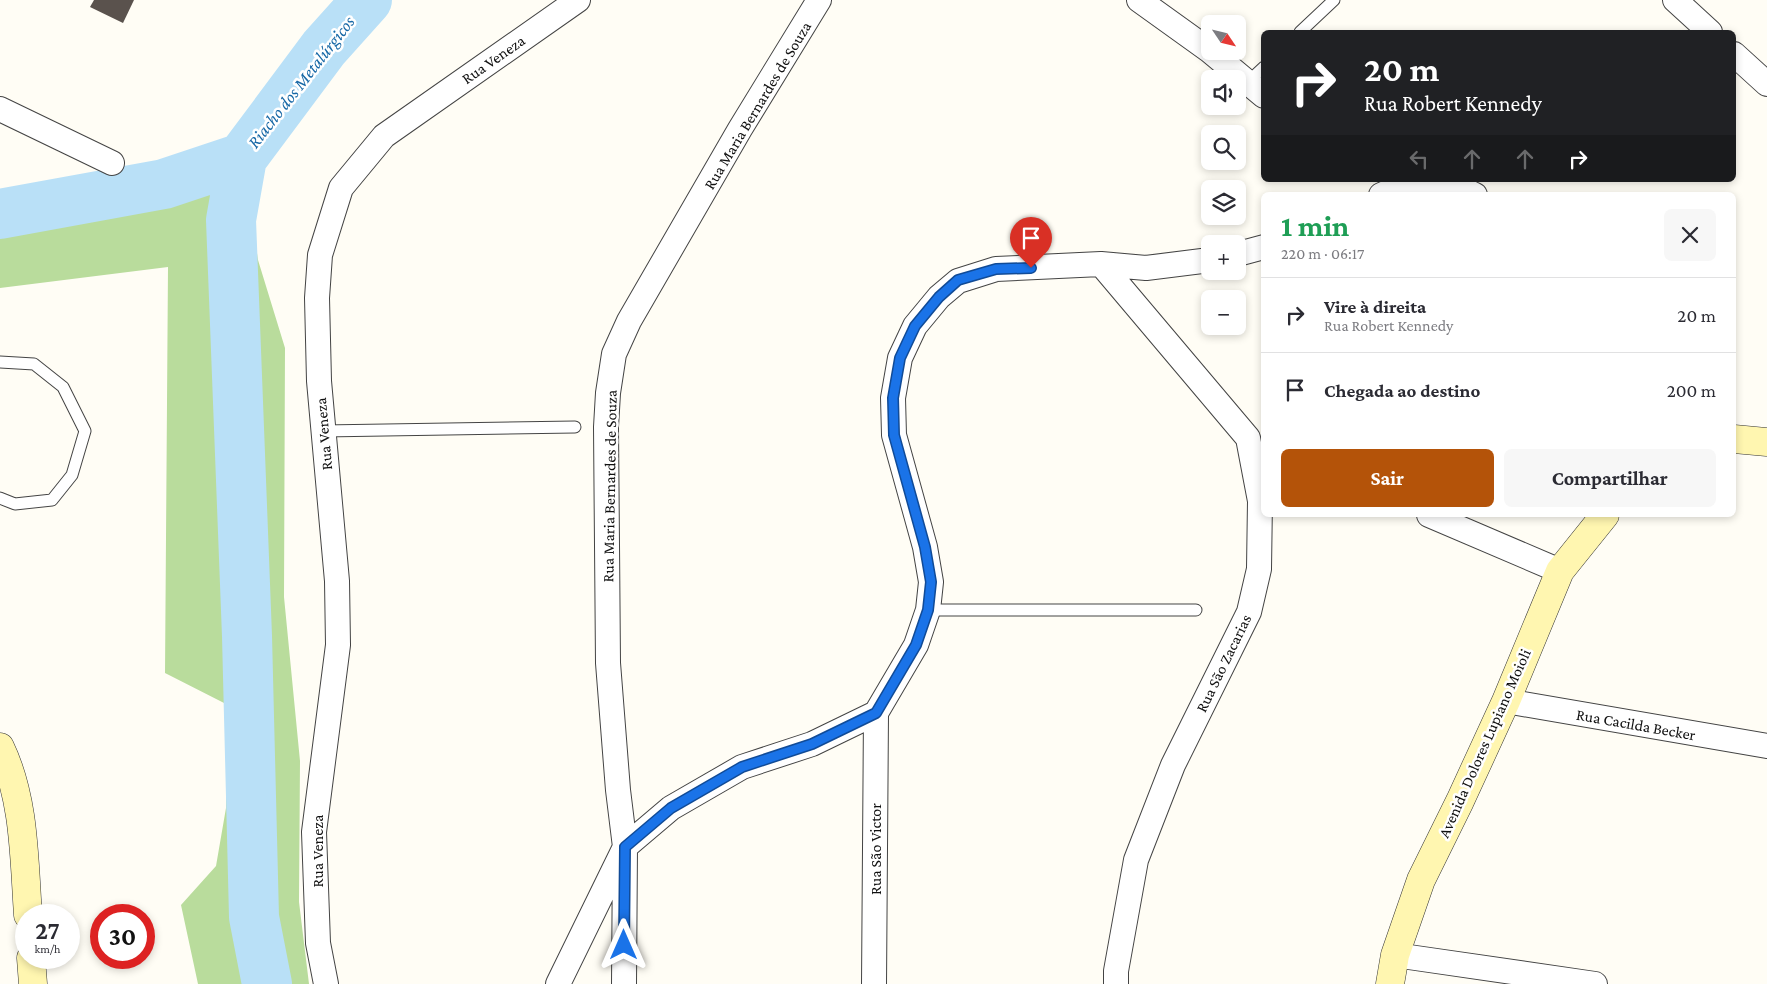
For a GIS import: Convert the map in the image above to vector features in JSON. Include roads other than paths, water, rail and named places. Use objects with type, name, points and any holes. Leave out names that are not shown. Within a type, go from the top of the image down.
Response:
[{"type":"main road","points":[[1736,439],[1767,442]]},
{"type":"main road","name":"Avenida Dolores Lupiano Moioli","points":[[1390,984],[1395,955],[1421,880],[1506,701],[1560,571],[1603,517]]},
{"type":"main road","points":[[0,747],[6,760],[21,816],[27,904]]},
{"type":"main road","points":[[32,969],[33,984]]},
{"type":"street","name":"Rua Veneza","points":[[326,984],[318,943],[314,832],[338,645],[337,581],[318,362],[317,298],[320,255],[341,188],[384,136],[578,0]]},
{"type":"street","name":"Rua Maria Bernardes de Souza","points":[[624,984],[625,847],[618,790],[608,663],[606,427],[608,393],[614,354],[629,321],[740,129],[819,0]]},
{"type":"street","points":[[1140,0],[1201,44]]},
{"type":"street","points":[[1674,0],[1708,30]]},
{"type":"street","points":[[1736,56],[1767,84]]},
{"type":"street","points":[[1224,60],[1259,82]]},
{"type":"street","points":[[0,109],[112,163]]},
{"type":"street","points":[[1387,192],[1395,188],[1421,182]]},
{"type":"street","points":[[1434,182],[1452,184],[1469,192]]},
{"type":"street","points":[[1246,252],[1261,247]]},
{"type":"street","points":[[558,984],[625,847],[671,808],[742,767],[812,744],[876,713],[916,645],[928,610],[931,582],[925,547],[894,435],[893,398],[900,358],[915,326],[939,297],[958,280],[996,269],[1101,264],[1146,268],[1201,261]]},
{"type":"street","name":"Rua São Zacarias","points":[[1101,264],[1256,441],[1260,502],[1259,569],[1249,612],[1173,765],[1136,860],[1116,971],[1116,984]]},
{"type":"street","points":[[1434,517],[1560,571]]},
{"type":"street","name":"Rua Cacilda Becker","points":[[1506,701],[1767,746]]},
{"type":"street","name":"Rua São Victor","points":[[874,984],[876,713]]},
{"type":"street","points":[[1395,955],[1595,984]]},
{"type":"lane","points":[[1302,30],[1334,0]]},
{"type":"lane","points":[[0,362],[34,364],[63,387],[85,431],[72,474],[52,500],[15,504],[0,498]]},
{"type":"lane","points":[[323,431],[575,428]]},
{"type":"lane","points":[[928,610],[1196,610]]},
{"type":"waterway","name":"Riacho dos Metalúrgicos","points":[[0,214],[164,184],[242,158],[324,48],[367,0]]},
{"type":"waterway","points":[[242,158],[231,220],[247,636],[254,917],[267,984]]}]
